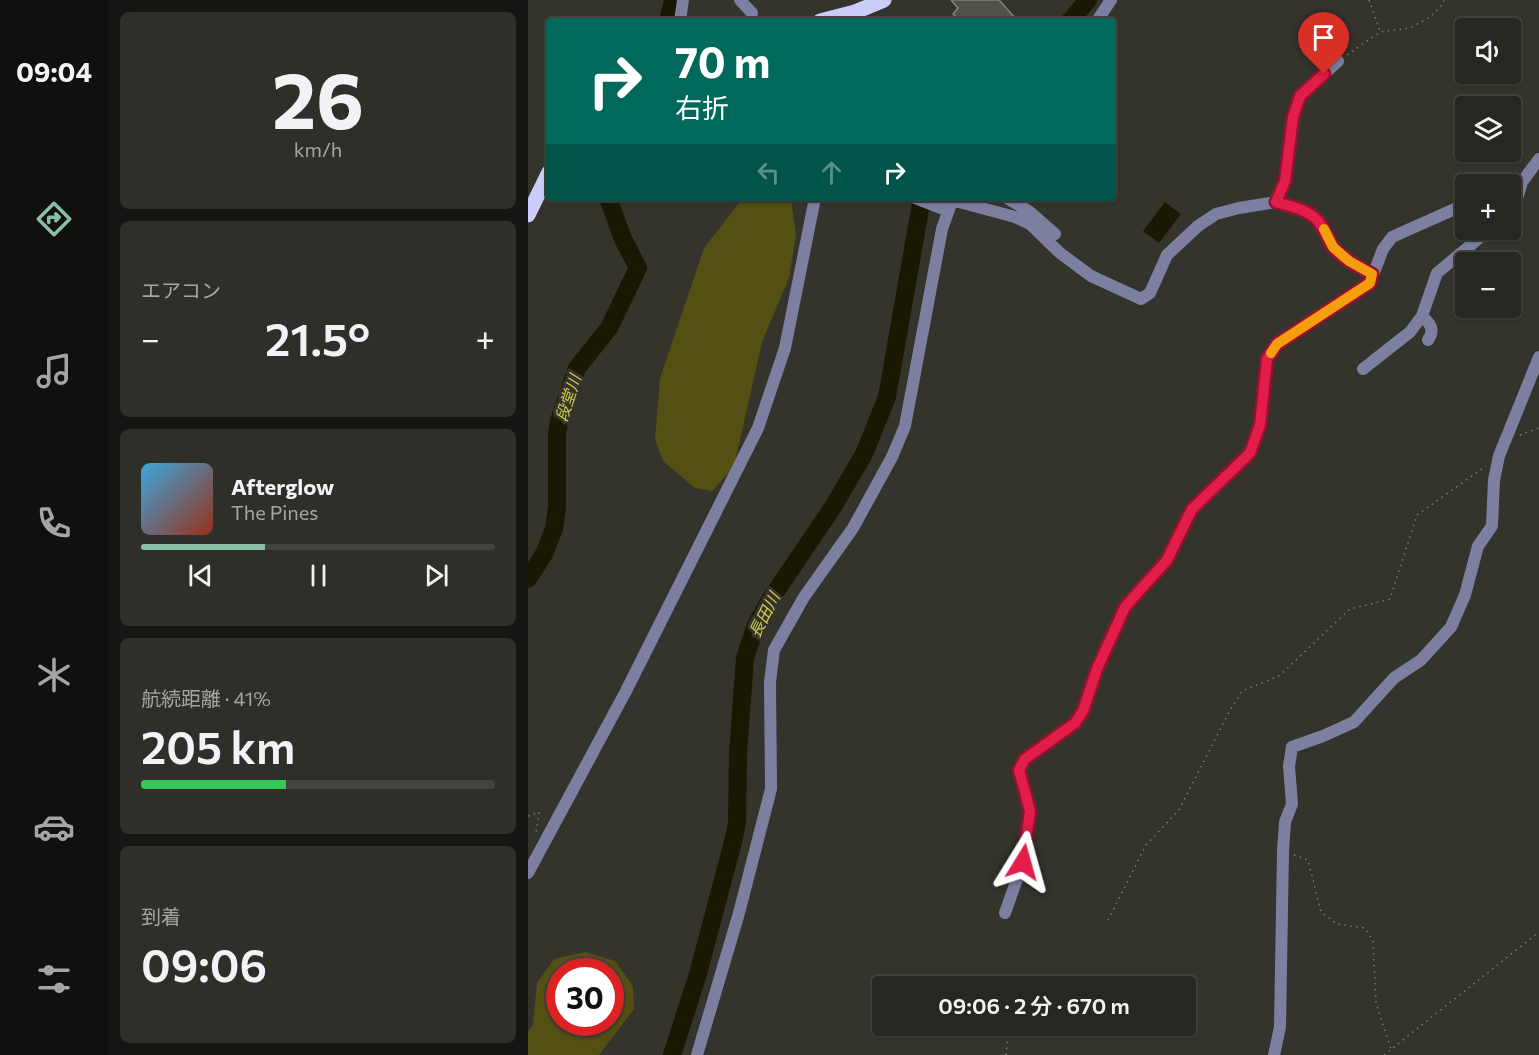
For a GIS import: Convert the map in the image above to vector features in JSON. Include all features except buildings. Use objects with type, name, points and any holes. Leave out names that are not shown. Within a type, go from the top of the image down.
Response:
[{"type":"main road","points":[[832,18],[855,12],[884,0]]},
{"type":"main road","points":[[528,215],[546,178]]},
{"type":"street","points":[[680,18],[683,0]]},
{"type":"street","points":[[740,0],[752,13]]},
{"type":"street","points":[[1099,18],[1111,0]]},
{"type":"street","points":[[1276,202],[1285,181],[1293,117],[1300,96],[1338,61]]},
{"type":"street","points":[[1521,179],[1539,159]]},
{"type":"street","points":[[528,873],[626,691],[758,428],[784,348],[815,201]]},
{"type":"street","points":[[932,201],[1015,217],[1030,224],[1060,253],[1091,276],[1141,299],[1150,293],[1167,255],[1198,226],[1216,214],[1276,202],[1296,208],[1315,218],[1326,232],[1333,247],[1349,261],[1372,274]]},
{"type":"street","points":[[1014,201],[1055,234]]},
{"type":"street","points":[[697,1055],[740,913],[771,789],[770,682],[774,650],[804,597],[853,528],[905,426],[948,204]]},
{"type":"street","points":[[1005,913],[1023,862],[1030,811],[1019,770],[1025,759],[1075,723],[1083,711],[1097,669],[1125,607],[1167,560],[1192,509],[1250,453],[1260,425],[1267,359],[1277,344],[1370,283],[1383,249],[1392,237],[1455,209]]},
{"type":"street","points":[[1363,369],[1410,332],[1422,316],[1437,273],[1477,240]]},
{"type":"street","points":[[1422,316],[1432,328],[1432,335],[1428,340]]},
{"type":"street","points":[[1274,1055],[1280,1027],[1283,851],[1285,822],[1292,804],[1289,766],[1292,747],[1354,722],[1394,678],[1421,660],[1451,627],[1465,595],[1478,546],[1491,526],[1494,480],[1499,456],[1539,357]]},
{"type":"path","points":[[1369,0],[1380,32]]},
{"type":"path","points":[[1338,61],[1380,32],[1410,28],[1430,17],[1444,0]]},
{"type":"path","points":[[1506,439],[1539,428]]},
{"type":"path","points":[[1108,920],[1146,845],[1179,810],[1242,691],[1279,676],[1350,609],[1390,599],[1417,515],[1499,456]]},
{"type":"path","points":[[528,816],[539,812],[536,834]]},
{"type":"path","points":[[1283,851],[1308,860],[1322,912],[1337,924],[1365,928],[1373,941],[1376,1003],[1391,1049]]},
{"type":"path","points":[[1383,1055],[1539,932]]},
{"type":"path","points":[[1006,1055],[1008,1036]]},
{"type":"shaded area","points":[[741,201],[791,201],[796,235],[789,278],[762,342],[734,467],[712,491],[695,488],[663,461],[655,440],[660,378],[704,248]]},
{"type":"shaded area","points":[[1165,202],[1181,214],[1159,243],[1143,231]]},
{"type":"shaded area","points":[[585,952],[605,958],[558,958]]},
{"type":"shaded area","points":[[546,970],[546,1036],[613,1036],[599,1055],[528,1055],[528,1032],[533,1025],[537,983]]},
{"type":"shaded area","points":[[624,974],[633,986],[634,1009],[624,1022]]},
{"type":"waterway","name":"段堂川","points":[[669,18],[673,0]]},
{"type":"waterway","name":"長田川","points":[[1073,18],[1088,0]]},
{"type":"waterway","name":"段堂川","points":[[528,579],[544,554],[554,529],[557,507],[557,435],[559,421],[577,368],[609,328],[638,268],[623,239],[609,201]]},
{"type":"waterway","name":"長田川","points":[[672,1055],[698,974],[737,823],[738,754],[745,658],[756,625],[770,600],[833,507],[864,454],[887,397],[921,201]]},
{"type":"slow traffic","points":[[1271,353],[1277,344],[1370,283],[1372,274],[1349,261],[1333,247],[1324,229]]},
{"type":"route","points":[[1023,862],[1030,811],[1019,770],[1025,759],[1075,723],[1083,711],[1097,669],[1125,607],[1167,560],[1192,509],[1250,453],[1260,425],[1267,359],[1277,344],[1370,283],[1372,274],[1349,261],[1333,247],[1326,232],[1315,218],[1296,208],[1276,202],[1285,181],[1293,117],[1300,96],[1324,74]]}]
